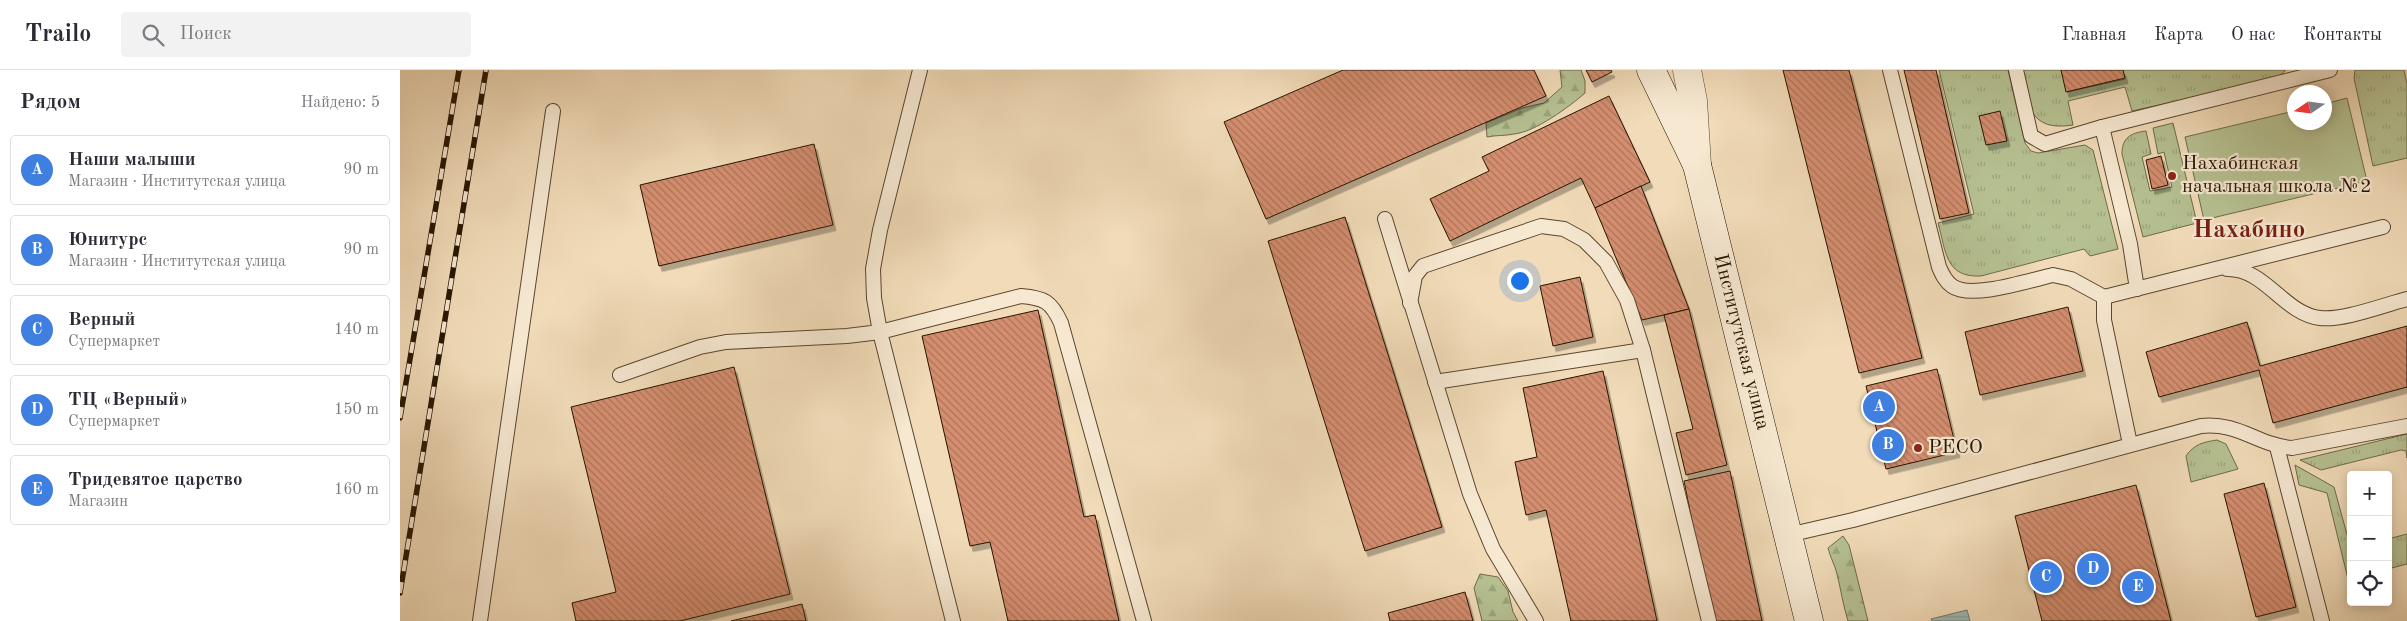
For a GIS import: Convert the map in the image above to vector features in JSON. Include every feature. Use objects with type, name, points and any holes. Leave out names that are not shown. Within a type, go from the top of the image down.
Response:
[{"type":"street","name":"Институтская улица","points":[[1651,70],[1697,166],[1809,621]]},
{"type":"street","points":[[1687,70],[1693,101],[1697,166]]},
{"type":"lane","points":[[920,70],[880,230],[873,269],[874,298],[880,332],[953,621]]},
{"type":"lane","points":[[1890,70],[1938,267],[1944,278],[1953,287],[1973,292],[2053,275],[2061,276],[2104,297],[2383,227]]},
{"type":"lane","points":[[2016,70],[2031,136],[2045,144],[2102,126],[2330,70]]},
{"type":"lane","points":[[480,621],[553,111]]},
{"type":"lane","points":[[2102,126],[2130,244],[2137,289]]},
{"type":"lane","points":[[1385,219],[1470,494],[1493,549],[1536,621]]},
{"type":"lane","points":[[1410,303],[1415,276],[1423,266],[1541,226],[1564,229],[1584,240],[1606,262],[1627,300],[1643,350],[1709,621]]},
{"type":"lane","points":[[2216,269],[2248,272],[2305,315],[2321,318],[2336,318],[2407,299]]},
{"type":"lane","points":[[620,375],[700,348],[726,342],[880,332],[1020,296],[1040,298],[1054,308],[1061,323],[1144,621]]},
{"type":"lane","points":[[2104,297],[2104,320],[2130,444]]},
{"type":"lane","points":[[1435,382],[1643,350]]},
{"type":"lane","points":[[1788,535],[1853,520],[2201,426],[2217,424],[2234,428],[2277,447],[2304,447],[2407,426]]},
{"type":"lane","points":[[2277,447],[2322,621]]},
{"type":"green space","points":[[1560,70],[1581,70],[1585,81],[1585,93],[1561,112],[1532,129],[1514,134],[1487,137],[1486,123],[1522,108],[1544,103],[1562,87]]},
{"type":"green space","points":[[1939,70],[2008,70],[2025,143],[2031,151],[2038,153],[2085,145],[2093,150],[2118,249],[2090,256],[2084,249],[1981,276],[1960,273],[1954,267],[1946,253],[1938,223],[1974,214]]},
{"type":"green space","points":[[2020,70],[2061,70],[2067,92],[2125,79],[2123,70],[2286,70],[2276,79],[2132,111],[2125,87],[2068,101],[2073,125],[2058,126],[2039,120],[2033,113],[2025,94]]},
{"type":"green space","points":[[2355,70],[2404,70],[2407,84],[2407,158],[2373,166],[2354,78]]},
{"type":"green space","points":[[2347,98],[2367,181],[2204,220],[2185,137],[2287,113],[2287,130],[2332,130],[2332,102]]},
{"type":"green space","points":[[2173,123],[2197,223],[2143,237],[2122,148],[2128,137],[2146,131],[2151,154],[2142,157],[2150,191],[2172,187],[2164,152],[2158,154],[2153,128]]},
{"type":"green space","points":[[2407,434],[2407,458],[2406,451],[2401,450],[2321,470],[2300,460]]},
{"type":"green space","points":[[2217,440],[2226,444],[2238,469],[2191,482],[2186,456],[2200,444]]},
{"type":"green space","points":[[2295,465],[2334,487],[2347,534],[2347,575],[2327,493],[2299,485]]},
{"type":"green space","points":[[2407,534],[2407,564],[2392,568],[2392,538]]},
{"type":"green space","points":[[1843,536],[1849,545],[1868,621],[1848,621],[1836,571],[1828,548]]},
{"type":"green space","points":[[1480,574],[1498,577],[1508,591],[1513,612],[1518,621],[1482,621],[1474,588]]},
{"type":"water","points":[[1967,610],[1970,621],[1932,621],[1931,619]]},
{"type":"building","points":[[1343,70],[1534,70],[1546,96],[1266,219],[1224,122]]},
{"type":"building","points":[[1586,70],[1611,70],[1612,72],[1592,82]]},
{"type":"building","points":[[1783,70],[1849,70],[1922,358],[1859,373]]},
{"type":"building","points":[[1904,70],[1936,70],[1969,213],[1940,219]]},
{"type":"building","points":[[2061,70],[2123,70],[2125,78],[2066,92]]},
{"type":"building","points":[[1609,96],[1650,182],[1595,208],[1581,178],[1450,241],[1430,199],[1489,171],[1482,157]]},
{"type":"building","points":[[2000,111],[2007,141],[1986,145],[1979,116]]},
{"type":"building","points":[[814,144],[833,225],[659,266],[640,185]]},
{"type":"building","points":[[2161,156],[2168,185],[2152,189],[2146,160]]},
{"type":"building","points":[[1641,186],[1689,309],[1642,320],[1595,208]]},
{"type":"building","points":[[1345,217],[1442,527],[1365,551],[1268,241]]},
{"type":"building","points":[[1580,277],[1593,337],[1553,346],[1540,286]]},
{"type":"building","points":[[2068,307],[2083,371],[1980,395],[1965,332]]},
{"type":"building","points":[[1689,309],[1727,465],[1686,475],[1676,433],[1693,429],[1664,315]]},
{"type":"building","points":[[1038,310],[1084,517],[1095,515],[1119,621],[1008,621],[990,542],[970,546],[922,336]]},
{"type":"building","points":[[2247,322],[2260,366],[2407,326],[2407,387],[2273,423],[2259,370],[2159,397],[2146,352]]},
{"type":"building","points":[[734,367],[790,594],[680,621],[576,621],[572,603],[616,592],[571,407]]},
{"type":"building","points":[[1937,369],[1957,452],[1886,469],[1866,386]]},
{"type":"building","points":[[1603,371],[1657,621],[1571,621],[1546,510],[1526,515],[1515,462],[1537,457],[1523,388]]},
{"type":"building","points":[[1730,471],[1762,621],[1712,621],[1684,481]]},
{"type":"building","points":[[2264,483],[2296,607],[2256,617],[2224,494]]},
{"type":"building","points":[[2136,485],[2171,621],[2042,621],[2015,516]]},
{"type":"building","points":[[1465,592],[1473,621],[1390,621],[1388,613]]},
{"type":"building","points":[[802,604],[806,621],[731,621]]},
{"type":"railway","points":[[400,418],[459,70]]},
{"type":"railway","points":[[400,593],[486,70]]},
{"type":"place","name":"Нахабинская начальная школа №2","points":[[2172,176]]},
{"type":"place","name":"Наши малыши","points":[[1879,407]]},
{"type":"place","name":"Юнитурс","points":[[1888,445]]},
{"type":"place","name":"РЕСО","points":[[1918,448]]},
{"type":"place","name":"ТЦ «Верный»","points":[[2093,569]]},
{"type":"place","name":"Верный","points":[[2046,577]]},
{"type":"place","name":"Тридевятое царство","points":[[2138,587]]},
{"type":"district","name":"Нахабино","points":[[2249,230]]}]
